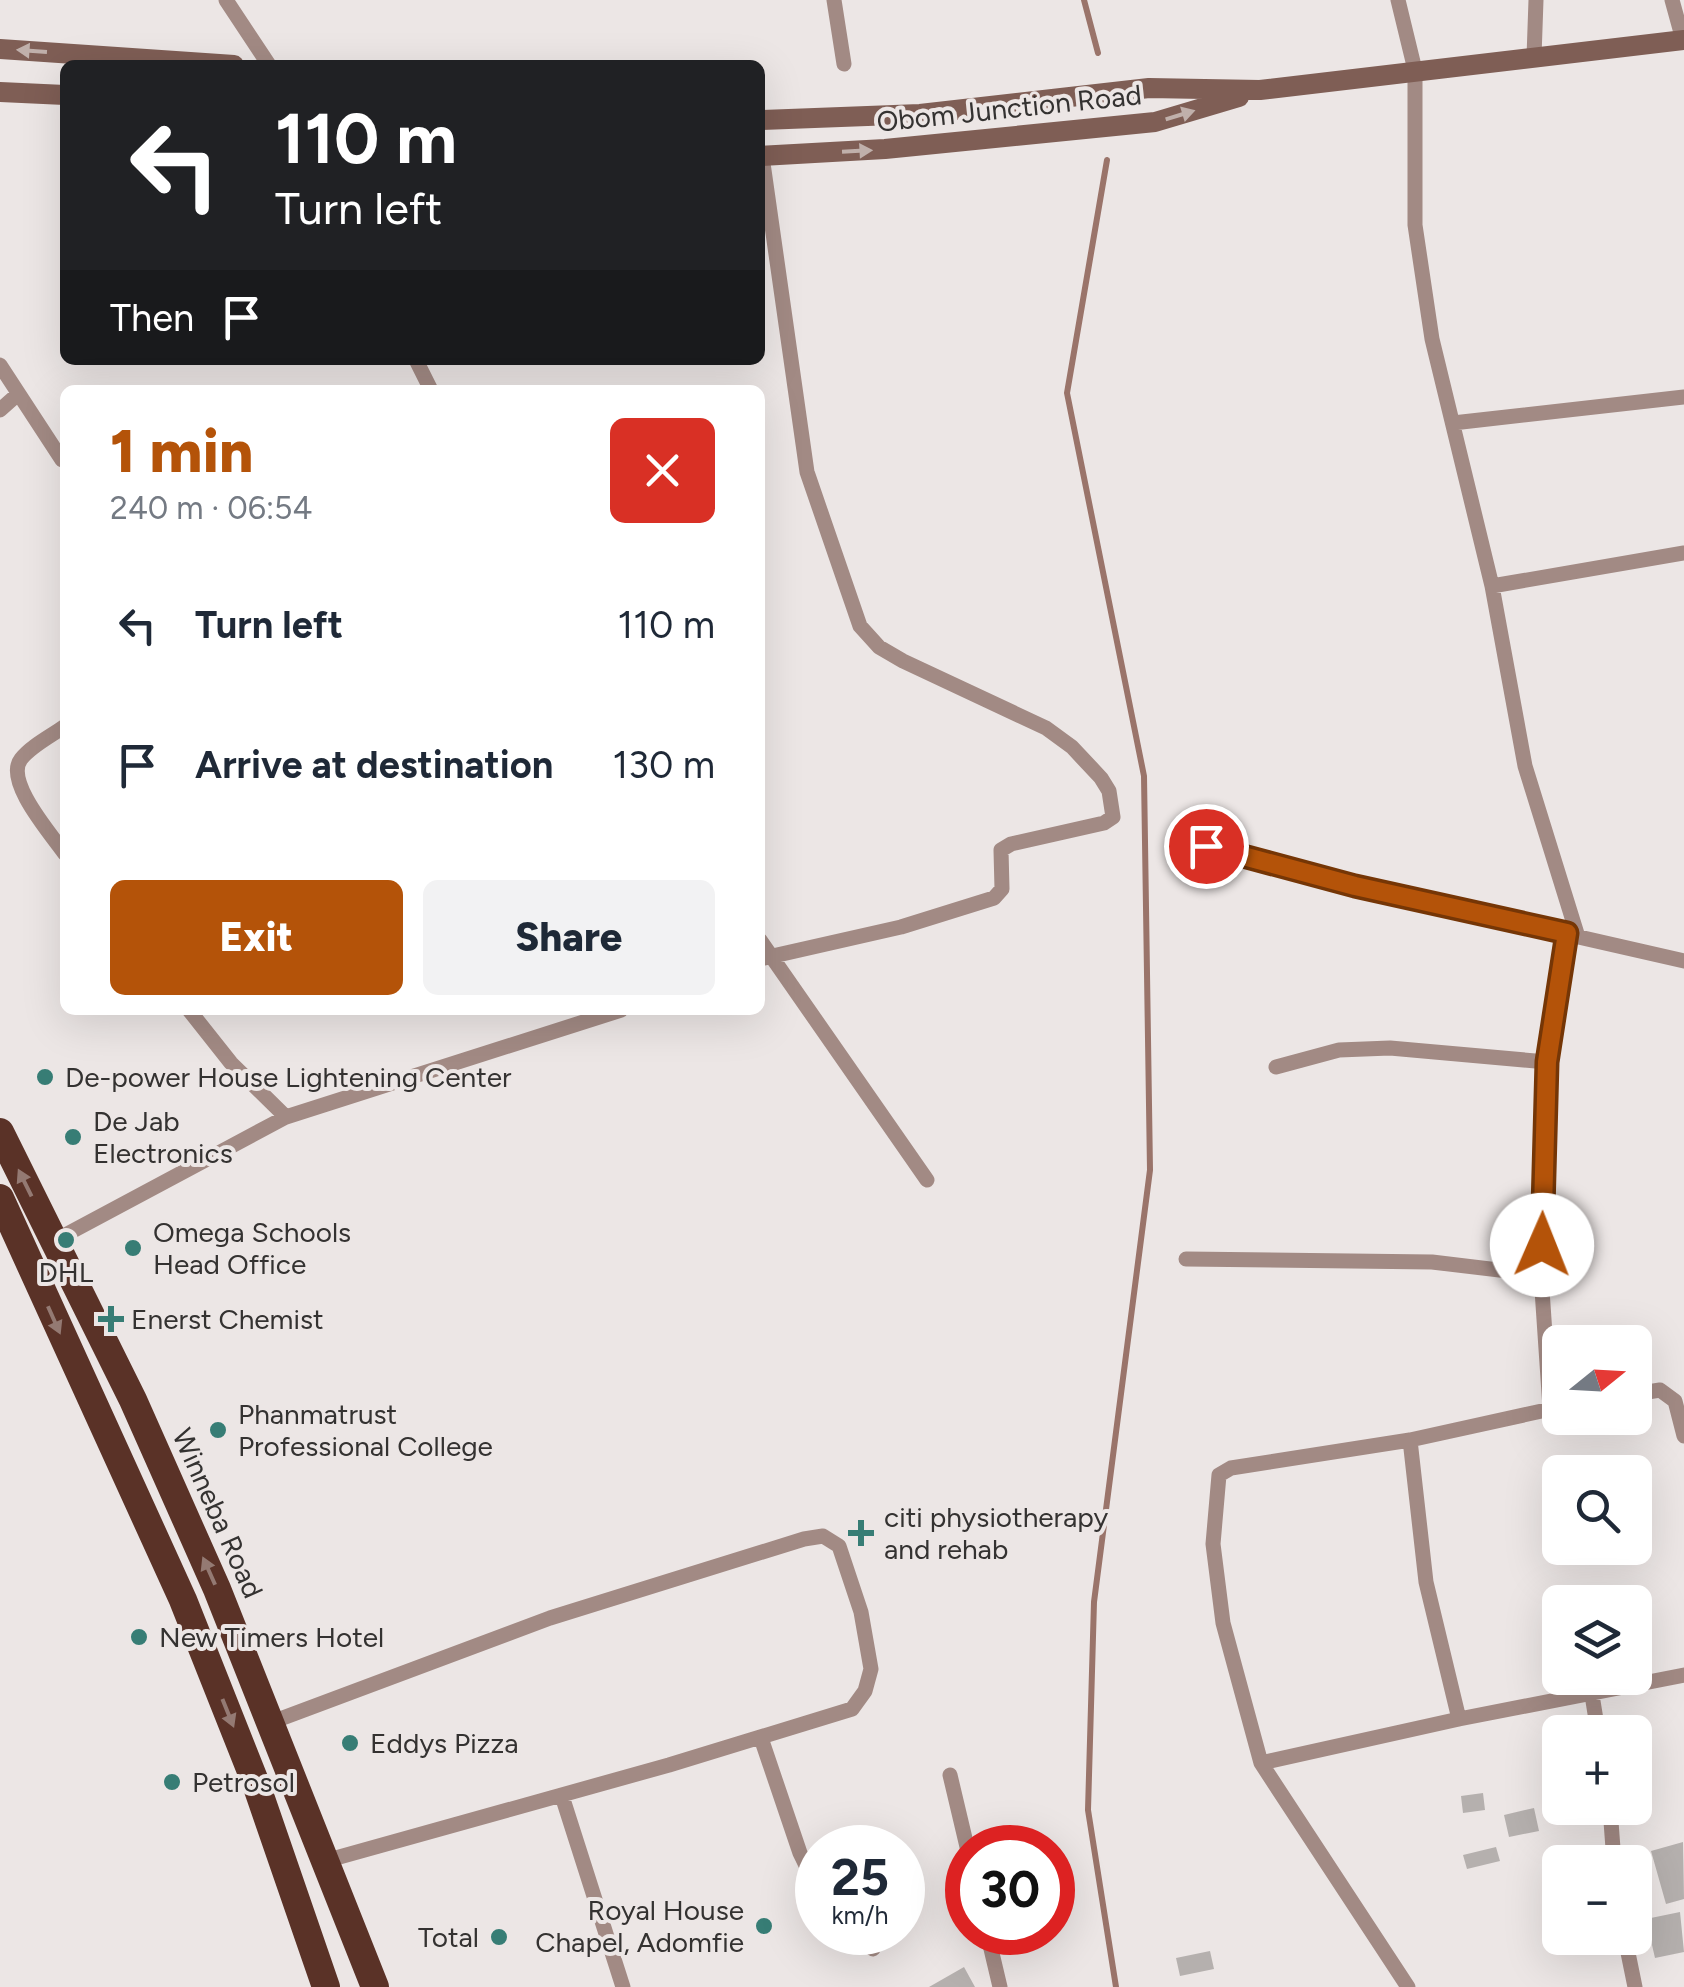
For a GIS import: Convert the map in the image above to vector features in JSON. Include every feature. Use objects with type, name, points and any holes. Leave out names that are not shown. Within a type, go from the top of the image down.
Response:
[{"type":"highway","name":"Winneba Road","points":[[0,1132],[133,1400],[217,1589],[375,1987]]},
{"type":"highway","points":[[0,1198],[183,1600],[256,1784],[326,1987]]},
{"type":"main road","name":"Obom Junction Road","points":[[765,120],[920,114],[1149,88],[1260,90],[1684,40]]},
{"type":"main road","points":[[0,49],[161,60]]},
{"type":"main road","name":"Obom Junction Road","points":[[765,156],[884,149],[1155,122],[1260,90]]},
{"type":"main road","points":[[0,92],[60,96]]},
{"type":"street","points":[[226,0],[266,60]]},
{"type":"street","points":[[834,0],[844,64]]},
{"type":"street","points":[[1398,0],[1415,70],[1415,225],[1432,338],[1492,586],[1525,766],[1572,935],[1547,1062],[1541,1275],[1546,1325]]},
{"type":"street","points":[[1534,56],[1536,0]]},
{"type":"street","points":[[1672,0],[1684,40]]},
{"type":"street","points":[[765,183],[807,472],[860,626],[879,646],[903,661],[1046,728],[1089,762],[1109,792],[1114,808],[1112,817],[1104,823],[1011,844],[1001,850],[1002,890],[994,898],[901,927],[766,957],[927,1180]]},
{"type":"street","points":[[0,364],[60,457]]},
{"type":"street","points":[[0,410],[18,394]]},
{"type":"street","points":[[1452,423],[1684,397]]},
{"type":"street","points":[[1492,586],[1684,553]]},
{"type":"street","points":[[60,730],[22,757],[15,769],[17,784],[60,847]]},
{"type":"street","points":[[1206,846],[1355,886],[1684,962]]},
{"type":"street","points":[[193,1015],[230,1063],[286,1118]]},
{"type":"street","points":[[54,1241],[286,1118],[605,1015]]},
{"type":"street","points":[[1276,1066],[1339,1050],[1390,1048],[1547,1062]]},
{"type":"street","points":[[1186,1259],[1432,1262],[1541,1275]]},
{"type":"street","points":[[1652,1391],[1660,1390],[1674,1401],[1684,1436]]},
{"type":"street","points":[[1408,1987],[1261,1763],[1223,1623],[1213,1544],[1218,1474],[1231,1468],[1410,1440],[1542,1411]]},
{"type":"street","points":[[1410,1440],[1426,1582],[1459,1719]]},
{"type":"street","points":[[272,1722],[550,1618],[804,1539],[823,1536],[839,1546],[860,1612],[871,1670],[865,1692],[852,1710],[325,1861]]},
{"type":"street","points":[[1652,1682],[1684,1675]]},
{"type":"street","points":[[1261,1763],[1459,1719],[1592,1695],[1595,1715]]},
{"type":"street","points":[[762,1738],[795,1838]]},
{"type":"street","points":[[950,1774],[962,1825]]},
{"type":"street","points":[[562,1796],[624,1987]]},
{"type":"street","points":[[992,1955],[1000,1987]]},
{"type":"street","points":[[1628,1955],[1635,1987]]},
{"type":"building","points":[[1483,1793],[1485,1810],[1463,1813],[1461,1796]]},
{"type":"building","points":[[1534,1808],[1539,1831],[1509,1837],[1504,1815]]},
{"type":"building","points":[[1683,1842],[1684,1899],[1666,1904],[1652,1851]]},
{"type":"building","points":[[1496,1847],[1500,1861],[1467,1869],[1463,1855]]},
{"type":"building","points":[[1680,1912],[1684,1952],[1655,1958],[1652,1918]]},
{"type":"building","points":[[1210,1951],[1214,1969],[1180,1976],[1176,1958]]},
{"type":"building","points":[[964,1967],[975,1987],[929,1987]]},
{"type":"waterway","points":[[1084,0],[1098,53]]},
{"type":"waterway","points":[[1107,160],[1067,393],[1144,776],[1150,1170],[1094,1602],[1088,1810],[1116,1987]]},
{"type":"place","name":"De-power House Lightening Center","points":[[45,1077]]},
{"type":"place","name":"De Jab Electronics","points":[[73,1137]]},
{"type":"place","name":"DHL","points":[[66,1240]]},
{"type":"place","name":"Omega Schools Head Office","points":[[133,1248]]},
{"type":"place","name":"Enerst Chemist","points":[[111,1319]]},
{"type":"place","name":"Phanmatrust Professional College","points":[[218,1430]]},
{"type":"place","name":"citi physiotherapy and rehab","points":[[861,1533]]},
{"type":"place","name":"New Timers Hotel","points":[[139,1637]]},
{"type":"place","name":"Eddys Pizza","points":[[350,1743]]},
{"type":"place","name":"Petrosol","points":[[172,1782]]},
{"type":"place","name":"Royal House Chapel, Adomfie","points":[[764,1926]]},
{"type":"place","name":"Total","points":[[499,1937]]},
{"type":"route","points":[[1206,846],[1355,886],[1567,933],[1547,1062],[1542,1245]]}]
